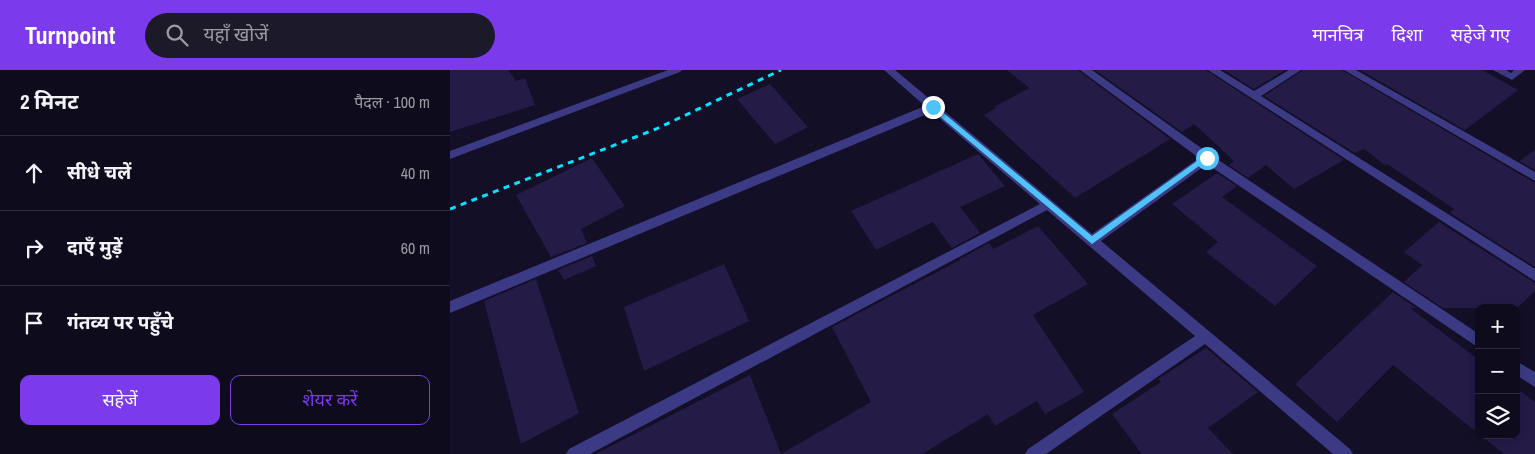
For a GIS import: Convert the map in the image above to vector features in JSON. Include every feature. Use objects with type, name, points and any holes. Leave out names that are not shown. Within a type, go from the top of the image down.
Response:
[{"type":"street","points":[[450,155],[677,70]]},
{"type":"street","points":[[889,70],[1346,454]]},
{"type":"street","points":[[1085,70],[1207,158],[1475,339]]},
{"type":"street","points":[[1213,70],[1535,276]]},
{"type":"street","points":[[1254,96],[1296,70]]},
{"type":"street","points":[[1348,70],[1535,177]]},
{"type":"street","points":[[1498,70],[1512,77],[1520,70]]},
{"type":"street","points":[[450,308],[933,107]]},
{"type":"street","points":[[1092,240],[1207,158]]},
{"type":"street","points":[[574,454],[1049,204]]},
{"type":"street","points":[[1033,454],[1206,336]]},
{"type":"street","points":[[1520,371],[1535,380]]},
{"type":"building","points":[[450,70],[508,70],[516,81],[525,78],[535,105],[450,132]]},
{"type":"building","points":[[1007,70],[1078,70],[1170,139],[1075,198],[984,115],[996,108],[994,107],[1029,88]]},
{"type":"building","points":[[1095,70],[1206,70],[1344,160],[1294,189],[1266,165],[1248,178],[1229,165],[1234,161],[1194,124],[1182,132]]},
{"type":"building","points":[[1224,70],[1285,70],[1254,89]]},
{"type":"building","points":[[1303,70],[1342,70],[1535,183],[1535,267],[1450,213],[1454,209],[1387,164],[1385,165],[1364,149],[1355,153],[1264,96]]},
{"type":"building","points":[[1360,70],[1482,70],[1518,90],[1465,130]]},
{"type":"building","points":[[770,84],[808,127],[775,144],[737,99]]},
{"type":"building","points":[[1535,150],[1535,170],[1519,161]]},
{"type":"building","points":[[978,154],[1005,186],[960,207],[980,233],[952,248],[933,222],[876,250],[851,211]]},
{"type":"building","points":[[592,158],[625,206],[581,229],[587,243],[551,257],[516,195]]},
{"type":"building","points":[[1217,173],[1237,186],[1222,197],[1317,266],[1275,306],[1206,252],[1218,242],[1172,204]]},
{"type":"building","points":[[1439,222],[1535,283],[1535,291],[1520,305],[1475,304],[1475,308],[1443,308],[1404,282],[1422,265],[1404,252]]},
{"type":"building","points":[[1038,226],[1088,284],[1033,315],[1084,392],[1045,414],[1037,401],[995,426],[988,414],[922,454],[781,454],[871,402],[832,327],[989,243],[993,249]]},
{"type":"building","points":[[592,256],[596,266],[564,280],[558,270]]},
{"type":"building","points":[[724,264],[749,321],[644,371],[624,307]]},
{"type":"building","points":[[536,279],[579,413],[521,444],[484,301]]},
{"type":"building","points":[[1393,292],[1416,308],[1410,308],[1475,357],[1475,431],[1393,365],[1337,422],[1295,384]]},
{"type":"building","points":[[1206,348],[1258,392],[1208,428],[1233,454],[1142,454],[1112,414],[1161,382],[1158,379]]},
{"type":"building","points":[[750,375],[781,454],[595,454]]},
{"type":"building","points":[[1520,391],[1535,402],[1535,454],[1504,454],[1485,439],[1520,439]]},
{"type":"railway","points":[[450,209],[656,129],[781,70]]},
{"type":"route","points":[[933,107],[1092,240],[1207,158]]}]
